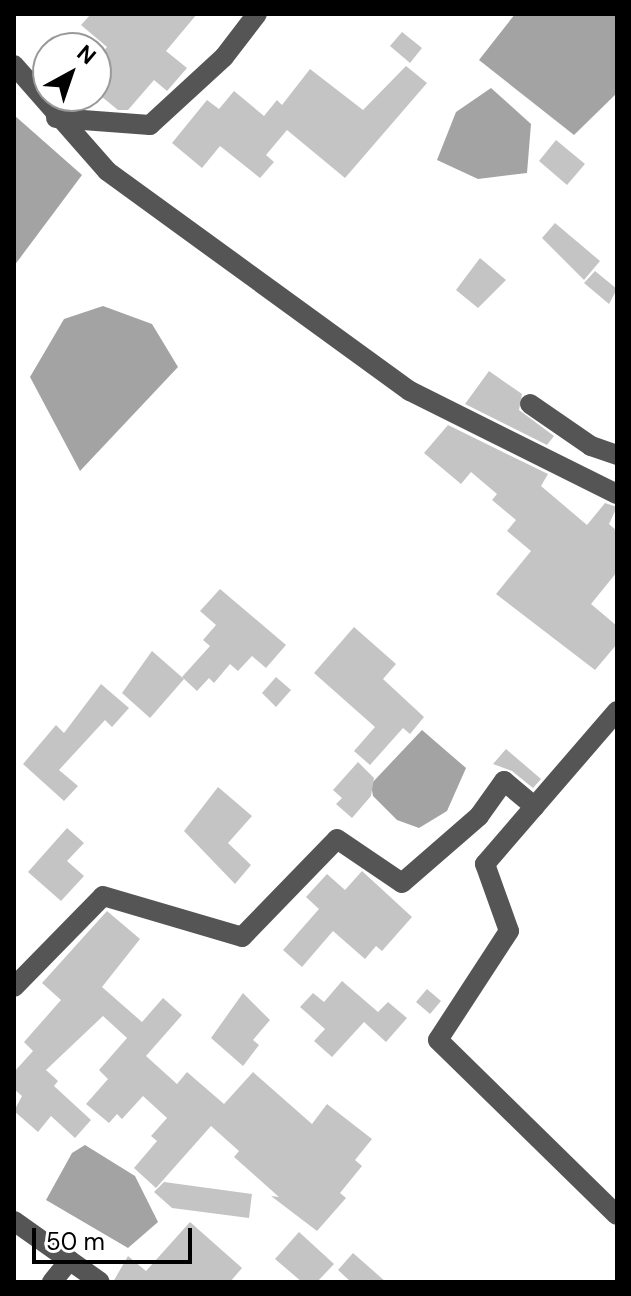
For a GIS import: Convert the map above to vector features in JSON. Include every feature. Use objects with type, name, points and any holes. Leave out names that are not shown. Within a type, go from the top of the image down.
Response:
[{"type":"street","points":[[56,118],[150,125],[224,57],[257,14]]},
{"type":"street","points":[[14,65],[56,118],[107,171],[410,391],[617,494]]},
{"type":"street","points":[[530,404],[591,446],[617,455]]},
{"type":"street","points":[[617,711],[485,864],[509,931],[438,1040],[617,1215]]},
{"type":"street","points":[[14,987],[103,896],[242,937],[337,839],[402,883],[479,816],[504,781],[535,807]]},
{"type":"street","points":[[14,1221],[100,1282]]},
{"type":"street","points":[[52,1282],[70,1260]]},
{"type":"shaded area","points":[[515,14],[617,14],[617,93],[574,135],[479,60]]},
{"type":"shaded area","points":[[491,88],[531,124],[527,173],[478,179],[437,160],[456,112]]},
{"type":"shaded area","points":[[14,115],[82,175],[14,266]]},
{"type":"shaded area","points":[[103,306],[152,324],[178,367],[80,471],[30,377],[64,319]]},
{"type":"shaded area","points":[[422,730],[466,768],[447,811],[419,828],[397,820],[373,796],[371,784]]},
{"type":"shaded area","points":[[85,1145],[135,1176],[158,1222],[128,1248],[46,1200],[72,1153]]},
{"type":"building","points":[[91,14],[197,14],[166,51],[187,68],[167,91],[154,80],[128,110],[118,110],[112,105],[112,32],[89,32],[81,25]]},
{"type":"building","points":[[402,32],[422,48],[410,63],[390,46]]},
{"type":"building","points":[[406,66],[427,83],[345,178],[287,130],[266,155],[274,162],[260,178],[220,146],[202,168],[172,143],[207,100],[219,109],[234,91],[264,116],[277,100],[282,105],[310,69],[363,110]]},
{"type":"building","points":[[556,140],[585,164],[567,185],[539,161]]},
{"type":"building","points":[[555,223],[600,261],[584,280],[542,238]]},
{"type":"building","points":[[480,258],[506,280],[478,308],[456,290]]},
{"type":"building","points":[[595,271],[617,289],[609,304],[584,283]]},
{"type":"building","points":[[489,371],[522,394],[519,410],[554,436],[547,445],[465,404]]},
{"type":"building","points":[[448,425],[548,474],[541,486],[587,525],[605,503],[617,507],[609,524],[617,531],[617,572],[591,604],[617,626],[617,644],[595,670],[496,594],[531,551],[507,531],[516,520],[492,500],[497,494],[471,472],[461,484],[424,453]]},
{"type":"building","points":[[220,589],[286,645],[266,668],[252,656],[238,671],[230,664],[214,683],[209,678],[197,691],[182,677],[210,646],[203,640],[216,625],[200,611]]},
{"type":"building","points":[[354,627],[396,664],[383,679],[424,717],[410,734],[403,728],[370,765],[354,751],[375,727],[314,673]]},
{"type":"building","points":[[152,651],[184,679],[150,718],[122,693]]},
{"type":"building","points":[[276,677],[291,690],[276,707],[262,693]]},
{"type":"building","points":[[101,684],[129,708],[112,727],[105,720],[59,770],[78,786],[64,801],[23,764],[56,725],[64,733]]},
{"type":"building","points":[[506,749],[541,779],[533,788],[512,771],[493,764]]},
{"type":"building","points":[[358,762],[374,778],[371,796],[352,818],[336,804],[342,798],[333,790]]},
{"type":"building","points":[[218,787],[252,816],[228,843],[251,865],[235,884],[184,831]]},
{"type":"building","points":[[67,828],[84,843],[67,861],[84,876],[61,901],[28,872]]},
{"type":"building","points":[[362,871],[412,917],[382,951],[376,946],[365,959],[333,931],[302,967],[283,950],[319,909],[306,897],[327,874],[345,890]]},
{"type":"building","points":[[107,911],[140,939],[102,987],[142,1022],[163,998],[182,1015],[146,1056],[177,1084],[187,1072],[224,1104],[253,1072],[312,1124],[327,1104],[372,1139],[355,1160],[362,1166],[340,1193],[346,1198],[317,1231],[271,1196],[279,1197],[234,1157],[239,1151],[211,1126],[156,1188],[134,1168],[157,1141],[151,1136],[167,1118],[143,1096],[122,1119],[117,1114],[109,1123],[86,1104],[108,1079],[99,1070],[127,1038],[103,1016],[46,1070],[58,1081],[54,1086],[91,1120],[75,1138],[51,1116],[38,1132],[14,1111],[22,1096],[14,1089],[14,1072],[33,1051],[24,1042],[61,1000],[42,983]]},
{"type":"building","points":[[342,981],[378,1012],[388,1002],[407,1018],[386,1042],[364,1022],[332,1057],[314,1041],[325,1029],[300,1007],[313,993],[324,1002]]},
{"type":"building","points":[[427,989],[441,1001],[430,1014],[416,1002]]},
{"type":"building","points":[[243,993],[270,1020],[253,1040],[259,1045],[243,1066],[211,1038]]},
{"type":"building","points":[[164,1182],[252,1194],[249,1218],[172,1208],[154,1192]]},
{"type":"building","points":[[190,1222],[242,1268],[230,1282],[113,1282],[128,1256],[146,1271]]},
{"type":"building","points":[[299,1232],[334,1264],[317,1282],[302,1282],[275,1259]]},
{"type":"building","points":[[353,1253],[386,1282],[351,1282],[338,1270]]}]
